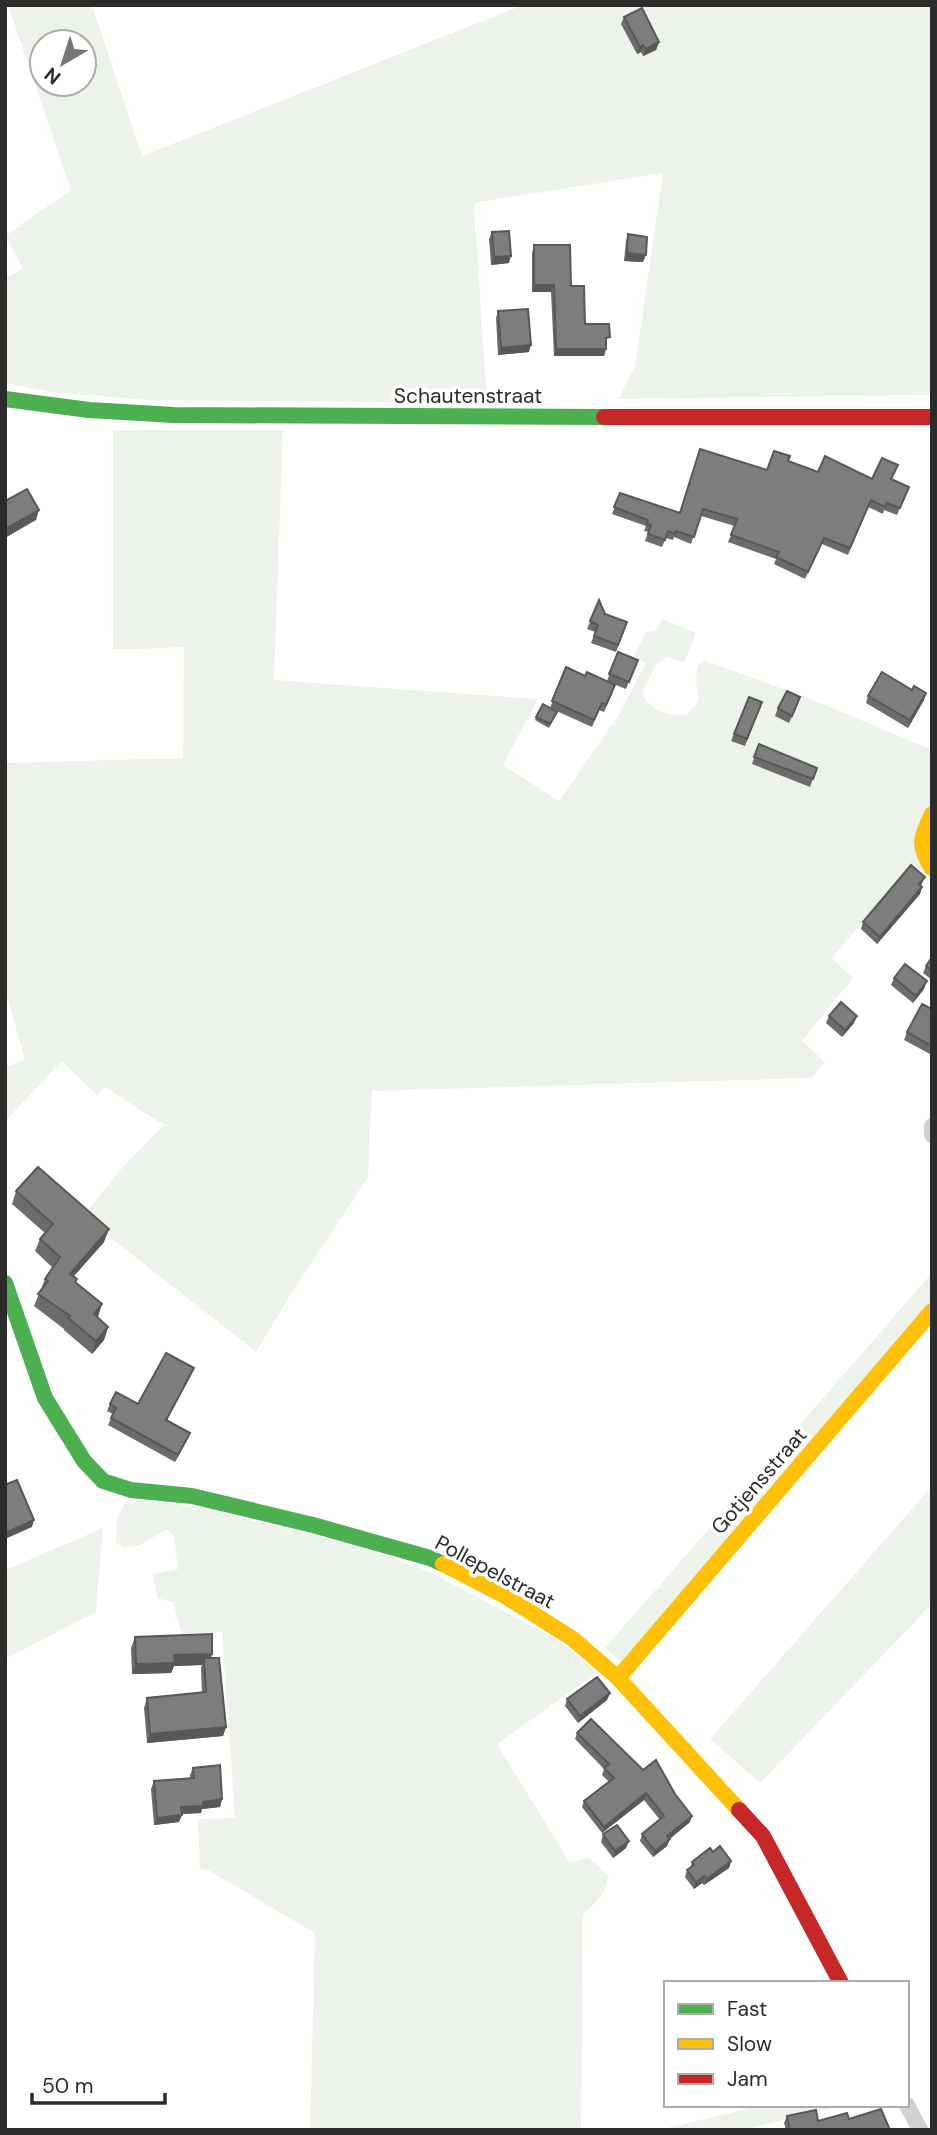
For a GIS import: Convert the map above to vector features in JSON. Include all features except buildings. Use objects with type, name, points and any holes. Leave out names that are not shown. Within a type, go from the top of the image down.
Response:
[{"type":"street","name":"Schautenstraat","points":[[5,400],[136,415],[932,417]]},
{"type":"street","points":[[932,814],[920,839],[922,852],[932,868]]},
{"type":"street","points":[[932,1126],[932,1135]]},
{"type":"street","name":"Pollepelstraat","points":[[5,1283],[45,1398],[84,1461],[103,1481],[131,1490],[205,1499],[313,1525],[430,1558],[505,1596],[573,1639],[618,1678],[763,1836],[840,1981]]},
{"type":"street","name":"Gotjensstraat","points":[[618,1678],[932,1311]]},
{"type":"street","points":[[908,2107],[920,2130]]},
{"type":"shaded area","points":[[8,5],[92,5],[142,156],[523,5],[932,5],[932,395],[618,399],[635,366],[663,173],[474,203],[487,403],[146,400],[50,392],[5,383],[5,279],[23,268],[5,236],[71,190],[40,98],[98,98],[98,28],[28,28],[28,64]]},
{"type":"shaded area","points":[[113,430],[283,430],[274,680],[538,699],[503,765],[559,801],[618,716],[646,663],[634,656],[646,632],[657,630],[662,619],[696,633],[684,663],[668,657],[656,665],[642,693],[650,705],[661,712],[688,714],[699,699],[697,666],[704,660],[808,698],[932,750],[932,879],[912,865],[832,958],[853,978],[802,1041],[825,1062],[811,1078],[372,1091],[368,1177],[256,1352],[83,1216],[123,1167],[164,1125],[105,1087],[97,1095],[62,1061],[5,1121],[5,1067],[25,1060],[5,989],[5,763],[183,758],[184,647],[113,650]]},
{"type":"shaded area","points":[[932,1273],[932,1300],[622,1663],[605,1648]]},
{"type":"shaded area","points":[[932,1486],[932,1604],[760,1783],[710,1739]]},
{"type":"shaded area","points":[[126,1501],[157,1501],[213,1511],[362,1547],[428,1571],[556,1639],[598,1672],[497,1744],[570,1863],[588,1857],[609,1876],[603,1894],[583,1915],[581,2130],[310,2130],[315,1933],[210,1871],[200,1869],[198,1819],[235,1818],[222,1632],[182,1634],[173,1602],[157,1598],[153,1574],[178,1569],[174,1535],[166,1529],[141,1545],[124,1548],[116,1542],[117,1518]]},
{"type":"shaded area","points":[[103,1528],[96,1612],[5,1659],[5,1570]]},
{"type":"shaded area","points":[[756,2107],[836,2107],[743,2130],[658,2130]]},
{"type":"traffic: fast","points":[[5,399],[89,410],[174,415],[604,417]]},
{"type":"traffic: fast","points":[[5,1283],[45,1398],[84,1461],[103,1481],[131,1490],[192,1496],[313,1525],[443,1564]]},
{"type":"traffic: slow","points":[[932,814],[922,841],[924,853],[932,868]]},
{"type":"traffic: slow","points":[[618,1678],[932,1311]]},
{"type":"traffic: slow","points":[[443,1564],[505,1596],[573,1639],[618,1678],[739,1810]]},
{"type":"traffic: jam","points":[[604,417],[932,417]]},
{"type":"traffic: jam","points":[[739,1810],[763,1836],[840,1981]]}]
